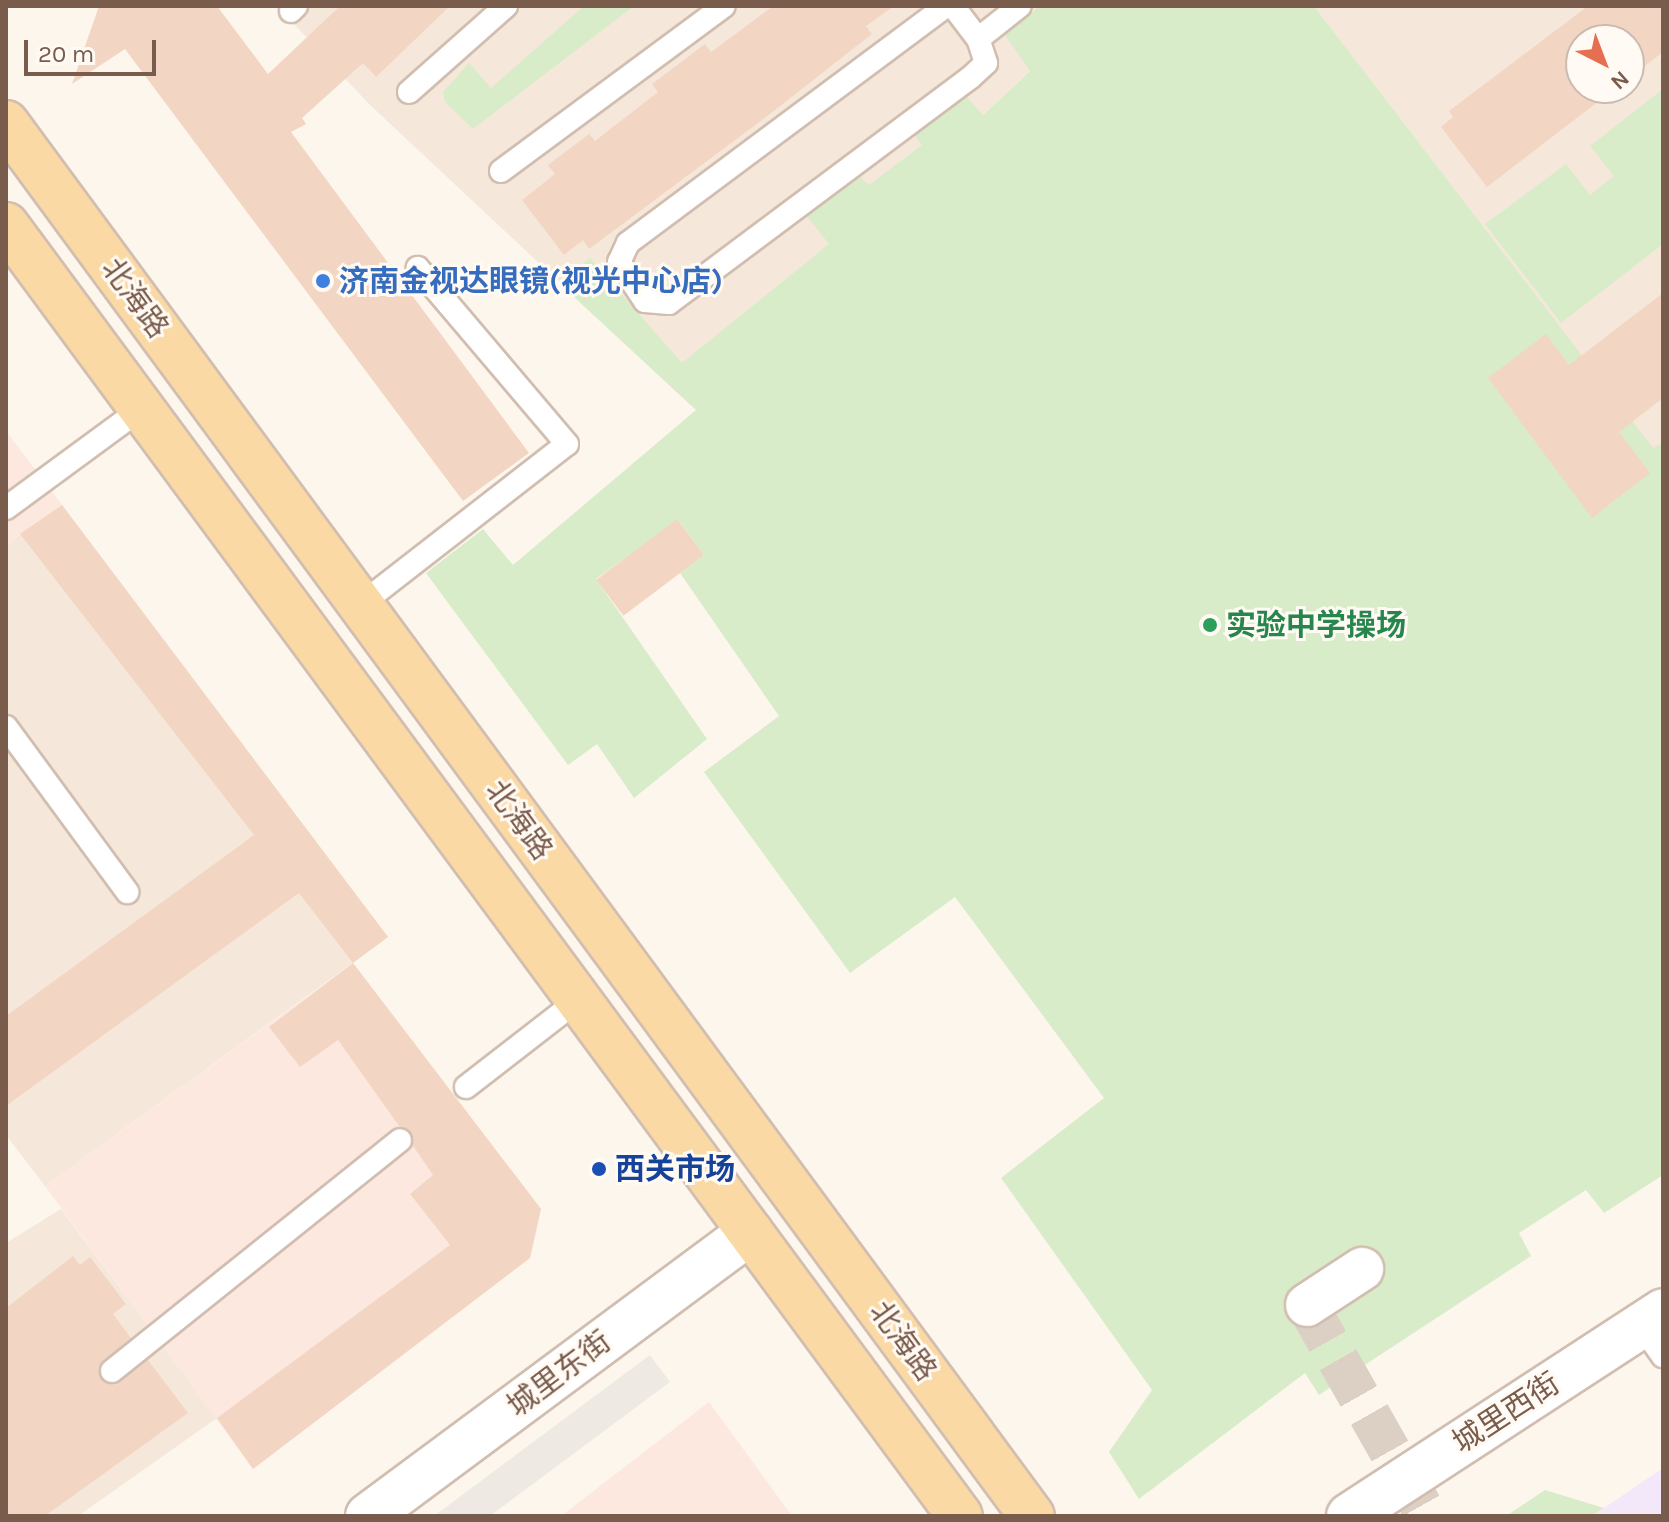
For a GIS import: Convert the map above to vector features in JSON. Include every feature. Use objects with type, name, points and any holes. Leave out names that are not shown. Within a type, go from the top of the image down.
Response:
[{"type":"main road","name":"北海路","points":[[6,123],[1032,1516]]},
{"type":"main road","name":"北海路","points":[[6,225],[960,1516]]},
{"type":"street","name":"城里东街","points":[[368,1516],[750,1232]]},
{"type":"street","points":[[1307,1305],[1362,1269]]},
{"type":"street","name":"城里西街","points":[[1349,1516],[1656,1330]]},
{"type":"lane","points":[[409,92],[506,6]]},
{"type":"lane","points":[[501,171],[724,6]]},
{"type":"lane","points":[[946,6],[628,243],[619,262],[645,301],[669,303],[986,63],[978,39],[953,6]]},
{"type":"lane","points":[[978,39],[1020,6]]},
{"type":"lane","points":[[360,605],[567,444],[418,268]]},
{"type":"lane","points":[[6,508],[141,409]]},
{"type":"lane","points":[[6,727],[127,892]]},
{"type":"lane","points":[[466,1087],[578,1000]]},
{"type":"lane","points":[[112,1371],[400,1140]]},
{"type":"shaded area","points":[[277,6],[1099,6],[682,397],[369,104]]},
{"type":"shaded area","points":[[1314,6],[1663,6],[1663,462]]},
{"type":"shaded area","points":[[6,431],[62,505],[6,545]]},
{"type":"shaded area","points":[[62,505],[388,937],[45,1186],[6,1135],[6,545]]},
{"type":"shaded area","points":[[353,963],[541,1209],[530,1258],[253,1469],[45,1186]]},
{"type":"shaded area","points":[[61,1209],[217,1418],[78,1516],[6,1516],[6,1243]]},
{"type":"shaded area","points":[[650,1355],[670,1382],[490,1516],[434,1516]]},
{"type":"shaded area","points":[[709,1402],[792,1516],[561,1516]]},
{"type":"shaded area","points":[[1663,1468],[1663,1516],[1591,1516],[1604,1508]]},
{"type":"green space","points":[[584,6],[634,6],[473,129],[445,102],[443,92],[469,63],[491,88]]},
{"type":"green space","name":"实验中学操场","points":[[1040,6],[1314,6],[1653,448],[1663,442],[1663,1175],[1604,1213],[1586,1190],[1519,1233],[1531,1256],[1319,1395],[1305,1373],[1139,1499],[1109,1452],[1152,1390],[1001,1178],[1104,1098],[955,897],[850,973],[704,772],[779,716],[680,573],[704,555],[678,520],[596,579],[707,739],[634,798],[597,744],[568,765],[426,573],[483,529],[513,565],[696,410],[560,284],[590,258],[682,363],[829,244],[805,214],[859,176],[869,185],[922,145],[913,133],[965,95],[983,115],[1030,71],[1005,35]]},
{"type":"green space","points":[[1663,89],[1663,244],[1561,323],[1485,224],[1566,164],[1590,195],[1614,176],[1590,146]]},
{"type":"green space","points":[[1545,1490],[1604,1508],[1591,1516],[1506,1516]]},
{"type":"building","points":[[99,6],[217,6],[268,74],[340,6],[450,6],[376,77],[363,63],[302,118],[306,124],[291,132],[529,453],[463,501],[125,49],[72,84]]},
{"type":"building","points":[[773,6],[894,6],[866,26],[872,34],[766,117],[589,249],[583,240],[564,255],[522,200],[555,174],[548,165],[589,134],[595,141],[658,92],[652,84],[705,44],[711,52]]},
{"type":"building","points":[[1588,6],[1663,6],[1663,52],[1645,66],[1645,24],[1565,24],[1565,104],[1595,104],[1487,187],[1441,127],[1453,117],[1449,111]]},
{"type":"building","points":[[1663,293],[1663,398],[1619,432],[1650,473],[1592,518],[1488,378],[1546,334],[1569,365]]},
{"type":"building","points":[[62,505],[388,937],[353,963],[299,893],[6,1106],[6,1016],[254,835],[20,534]]},
{"type":"building","points":[[677,519],[704,555],[623,616],[596,580]]},
{"type":"building","points":[[353,963],[541,1209],[530,1258],[253,1469],[217,1418],[450,1245],[410,1194],[433,1175],[413,1146],[411,1132],[399,1126],[338,1040],[300,1067],[269,1027]]},
{"type":"building","points":[[73,1256],[80,1265],[90,1257],[126,1304],[113,1314],[131,1338],[103,1361],[101,1379],[115,1385],[148,1360],[188,1413],[45,1516],[6,1516],[6,1308]]},
{"type":"tunnel","points":[[1307,1305],[1427,1516]]},
{"type":"place","name":"济南金视达眼镜(视光中心店)","points":[[323,281]]},
{"type":"place","name":"实验中学操场","points":[[1210,625]]},
{"type":"place","name":"西关市场","points":[[599,1169]]}]
